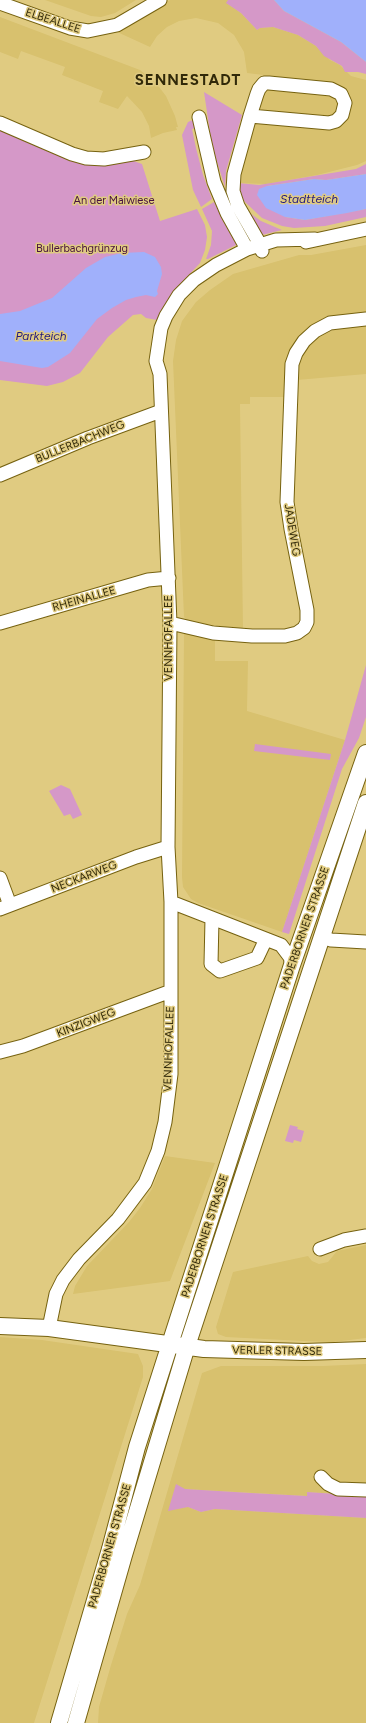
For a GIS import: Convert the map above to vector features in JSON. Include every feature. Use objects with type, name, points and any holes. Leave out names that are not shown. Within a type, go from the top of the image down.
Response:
[{"type":"main road","name":"PADERBORNER STRASSE","points":[[59,1723],[110,1549],[137,1447],[292,965],[366,754]]},
{"type":"main road","name":"PADERBORNER STRASSE","points":[[76,1723],[124,1555],[187,1346],[366,804]]},
{"type":"main road","name":"VERLER STRASSE","points":[[0,1326],[49,1328],[187,1346],[304,1352],[366,1350]]},
{"type":"street","name":"ELBEALLEE","points":[[0,3],[76,30],[94,31],[121,23],[160,0]]},
{"type":"street","points":[[250,116],[329,123],[339,119],[346,106],[341,94],[332,89],[269,83],[261,85],[250,116],[234,174],[233,185],[235,198],[261,249]]},
{"type":"street","points":[[199,117],[214,182],[234,227],[247,249]]},
{"type":"street","points":[[0,123],[72,154],[86,158],[104,159],[144,152]]},
{"type":"street","points":[[234,227],[247,222]]},
{"type":"street","points":[[160,374],[156,361],[157,345],[161,328],[173,304],[186,287],[204,273],[228,258],[247,249],[261,249],[366,229]]},
{"type":"street","points":[[160,374],[168,331],[173,319],[185,299],[220,272],[261,249]]},
{"type":"street","name":"JADEWEG","points":[[170,623],[213,633],[252,636],[285,636],[297,633],[304,628],[307,622],[307,610],[287,502],[292,364],[296,353],[304,341],[315,331],[330,323],[366,319]]},
{"type":"street","name":"VENNHOFALLEE","points":[[49,1328],[56,1294],[63,1280],[79,1260],[132,1203],[144,1183],[158,1151],[165,1122],[171,1074],[171,902],[168,847],[170,623],[160,374]]},
{"type":"street","name":"BULLERBACHWEG","points":[[0,475],[88,438],[161,411]]},
{"type":"street","name":"RHEINALLEE","points":[[0,623],[148,580],[169,578]]},
{"type":"street","name":"NECKARWEG","points":[[5,907],[136,857],[168,847]]},
{"type":"street","points":[[0,878],[5,907]]},
{"type":"street","points":[[171,902],[281,945],[290,957],[292,965]]},
{"type":"street","points":[[212,919],[211,964],[220,971],[257,958],[266,939]]},
{"type":"street","name":"PADERBORNER STRASSE","points":[[322,937],[331,940],[366,942]]},
{"type":"street","name":"KINZIGWEG","points":[[0,1052],[23,1046],[171,991]]},
{"type":"street","points":[[320,1249],[344,1240],[366,1236]]},
{"type":"street","points":[[321,1477],[328,1484],[338,1489],[366,1490]]},
{"type":"shaded area","points":[[45,0],[136,0],[115,13],[101,17],[91,16]]},
{"type":"shaded area","points":[[170,0],[228,0],[227,3],[241,13],[257,30],[260,28],[273,27],[298,35],[316,46],[330,60],[340,65],[351,76],[366,80],[366,161],[357,165],[317,175],[266,184],[238,183],[261,93],[263,75],[247,73],[244,52],[234,35],[218,23],[196,18],[179,21],[167,27],[157,36],[150,47],[115,31]]},
{"type":"shaded area","points":[[0,17],[140,70],[156,83],[166,96],[175,116],[178,127],[176,127],[177,130],[163,133],[151,138],[149,126],[142,112],[127,96],[118,109],[99,102],[103,91],[62,75],[65,67],[21,51],[18,59],[0,52]]},
{"type":"shaded area","points":[[366,245],[366,313],[331,318],[286,366],[285,397],[250,397],[250,404],[240,404],[243,630],[188,621],[184,617],[173,361],[176,340],[182,321],[196,302],[233,274],[299,255],[311,255]]},
{"type":"shaded area","points":[[366,324],[366,374],[297,380],[298,365],[305,351],[315,339],[340,327]]},
{"type":"shaded area","points":[[184,632],[215,637],[215,661],[248,661],[247,711],[345,740],[282,932],[198,903],[191,899],[183,887]]},
{"type":"shaded area","points":[[165,1156],[215,1163],[170,1281],[73,1294],[75,1286],[87,1266],[129,1222],[140,1208],[152,1189]]},
{"type":"shaded area","points":[[366,1245],[366,1338],[333,1342],[226,1337],[218,1334],[216,1327],[233,1272],[308,1256],[312,1261],[319,1264],[328,1262],[337,1251]]},
{"type":"shaded area","points":[[0,1337],[42,1340],[138,1354],[143,1366],[143,1377],[34,1723],[0,1723]]},
{"type":"shaded area","points":[[366,1364],[366,1496],[307,1492],[307,1496],[185,1489],[172,1508],[188,1507],[201,1512],[215,1509],[366,1518],[366,1723],[98,1723],[99,1707],[111,1665],[127,1614],[140,1585],[202,1373],[221,1366],[323,1366]]},
{"type":"green space","points":[[228,0],[274,0],[284,11],[341,42],[366,62],[366,74],[358,72],[345,72],[342,66],[324,56],[316,46],[298,35],[273,27],[260,28],[257,30],[241,13],[226,3]]},
{"type":"green space","points":[[204,92],[242,115],[226,171],[225,187],[212,146]]},
{"type":"green space","points":[[195,119],[196,128],[192,129],[196,148],[203,175],[212,199],[201,207],[193,190],[182,135],[188,122]]},
{"type":"green space","name":"Bullerbachgrünzug","points":[[0,127],[38,143],[131,160],[142,164],[160,221],[197,209],[205,225],[207,237],[205,250],[200,263],[172,293],[157,320],[146,318],[141,314],[133,315],[108,337],[80,373],[63,382],[47,386],[0,380]]},
{"type":"green space","points":[[366,164],[366,174],[326,180],[314,179],[267,186],[285,217],[305,220],[366,209],[366,217],[325,226],[294,228],[282,226],[262,218],[245,202],[240,194],[238,183],[259,185],[356,169]]},
{"type":"green space","points":[[214,202],[218,210],[221,209],[222,212],[220,214],[224,223],[227,222],[229,224],[226,226],[231,235],[234,234],[240,243],[206,259],[211,245],[212,231],[202,209]]},
{"type":"green space","points":[[247,211],[261,221],[282,230],[262,235]]},
{"type":"green space","points":[[366,665],[366,717],[359,738],[342,769],[289,934],[282,932],[345,740]]},
{"type":"green space","points":[[255,744],[331,754],[330,760],[254,751]]},
{"type":"green space","points":[[61,785],[70,789],[82,815],[73,819],[70,814],[64,816],[49,791]]},
{"type":"green space","points":[[290,1125],[298,1127],[297,1129],[304,1131],[301,1142],[294,1140],[293,1143],[285,1141]]},
{"type":"green space","points":[[176,1484],[185,1489],[307,1496],[307,1492],[366,1496],[366,1518],[215,1509],[201,1512],[188,1507],[168,1511]]},
{"type":"water","points":[[274,0],[366,0],[366,62],[341,42],[284,11]]},
{"type":"water","name":"Stadtteich","points":[[366,174],[366,209],[347,213],[305,220],[285,217],[266,208],[257,195],[259,189],[267,186],[314,179],[326,180]]},
{"type":"water","name":"Parkteich","points":[[144,252],[155,257],[161,267],[162,274],[157,291],[158,294],[155,297],[146,295],[136,297],[126,300],[112,308],[97,319],[70,353],[48,367],[42,368],[0,361],[0,314],[20,311],[52,298],[86,268],[105,257],[122,253]]},
{"type":"district","name":"SENNESTADT","points":[[188,81]]},
{"type":"park label","name":"An der Maiwiese","points":[[114,201]]}]
